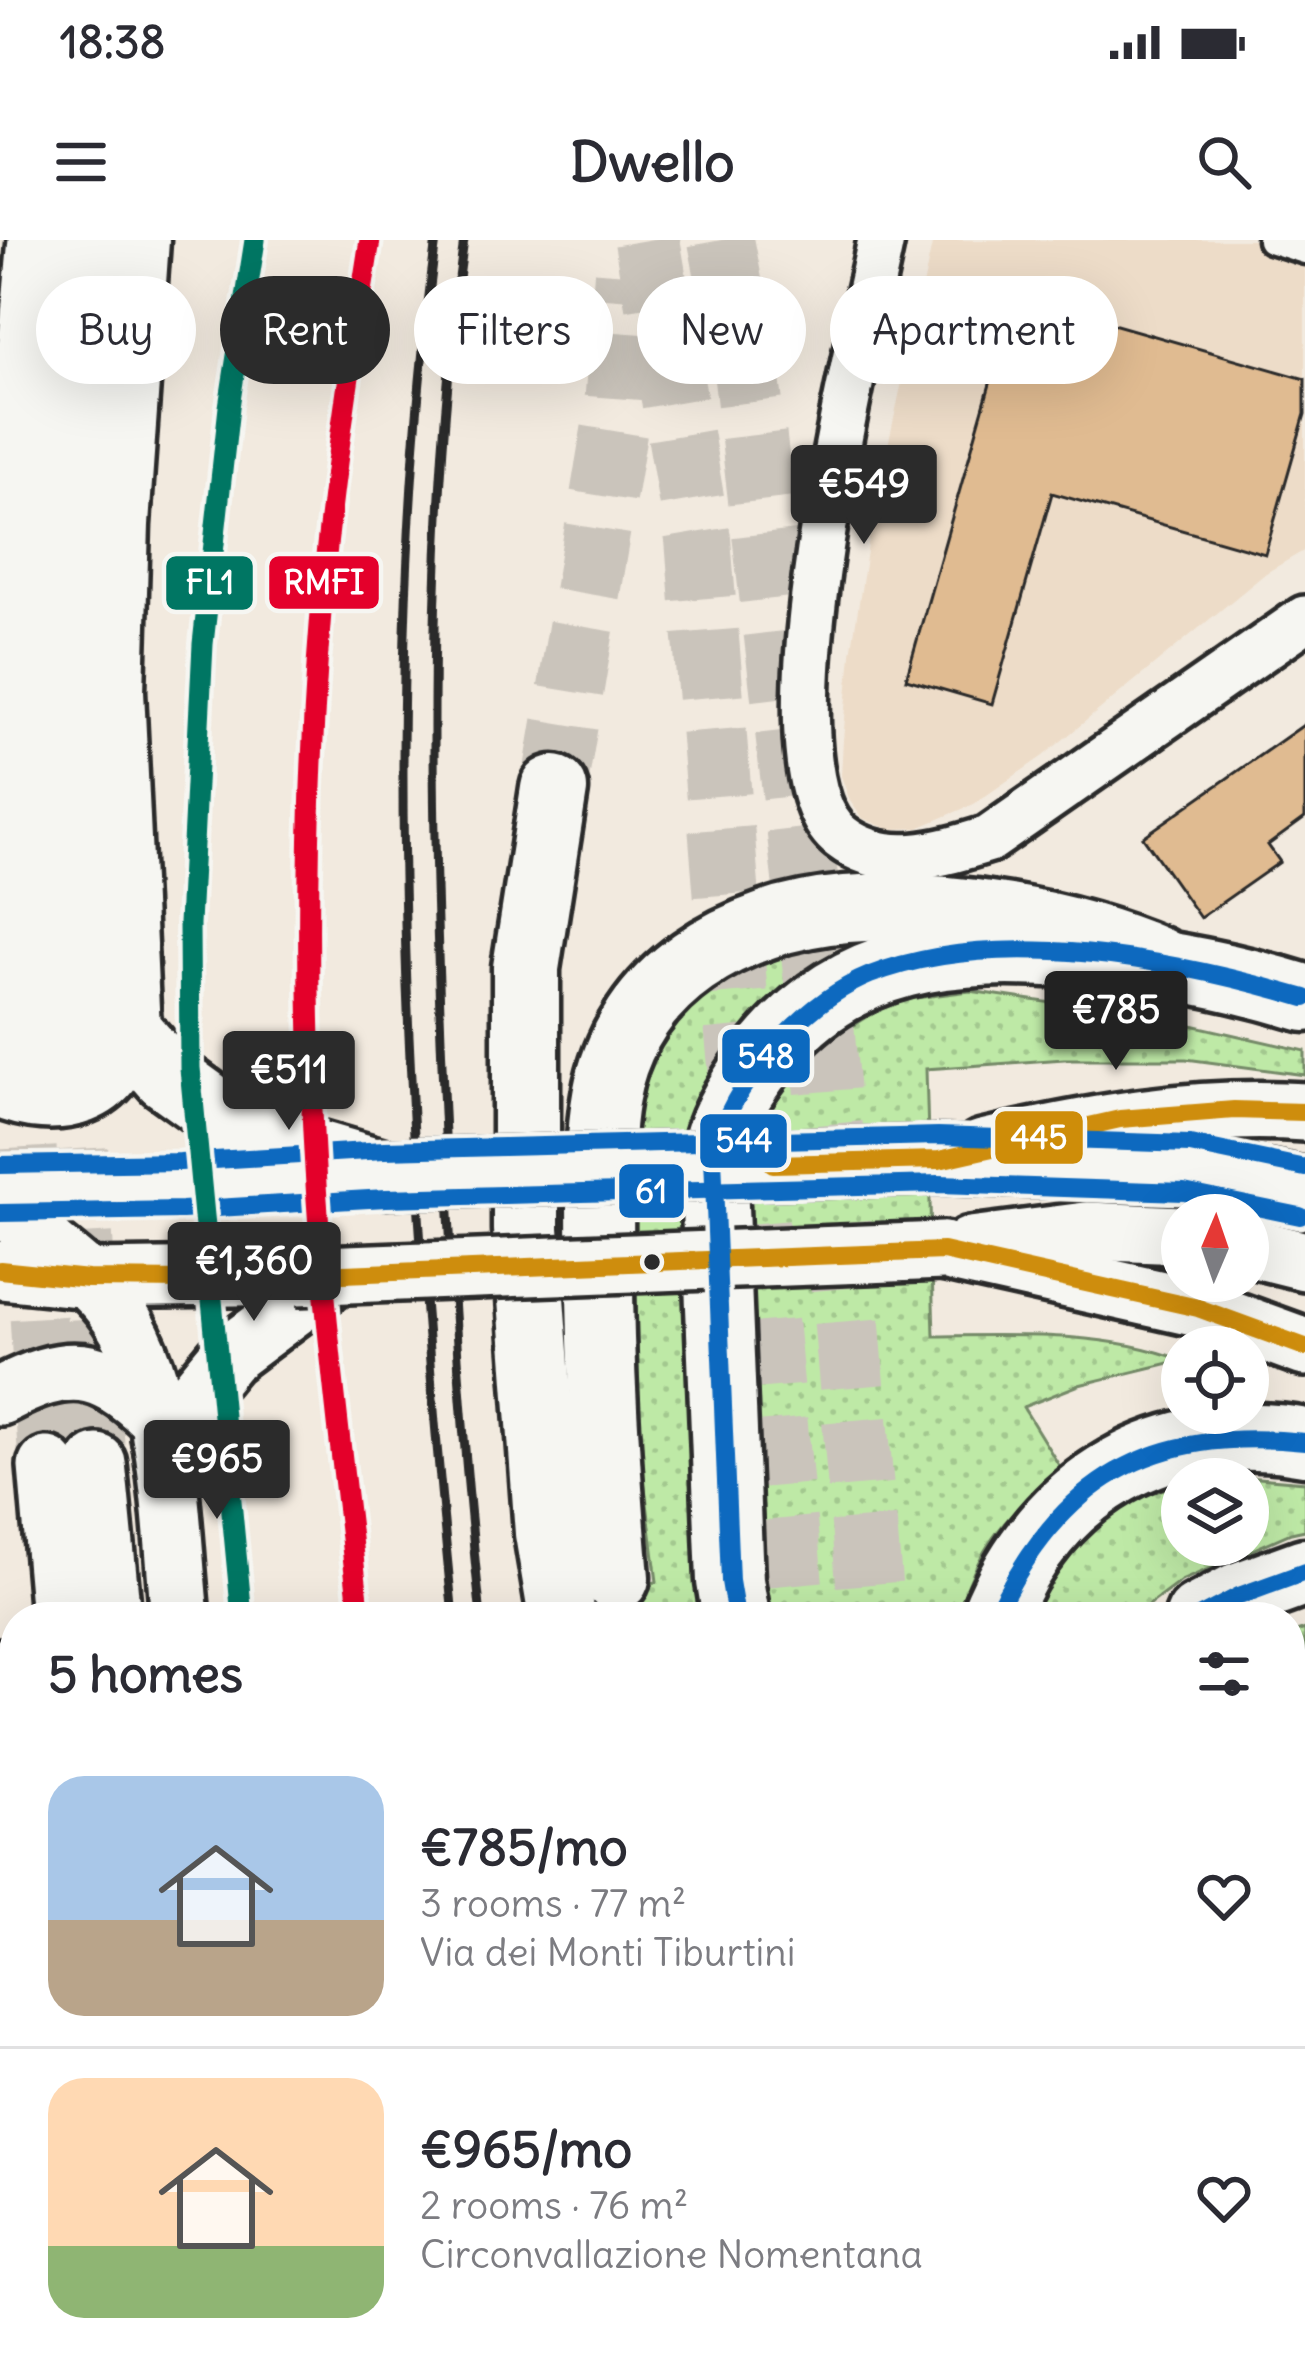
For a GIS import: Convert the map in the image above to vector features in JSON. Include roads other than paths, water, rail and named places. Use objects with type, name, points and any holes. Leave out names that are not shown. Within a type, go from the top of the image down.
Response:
[{"type":"main road","points":[[136,240],[116,524],[111,691],[56,1061],[167,1076],[224,1117],[296,1148],[385,1174],[940,1160],[1187,1168],[1305,1192]]},
{"type":"main road","points":[[554,789],[526,968],[526,1207],[548,1533],[560,1602]]},
{"type":"main road","points":[[616,1577],[599,1343],[602,1130],[613,1068],[638,1020],[668,982],[716,944],[739,933],[790,917],[871,907],[987,916],[1067,931],[1158,962]]},
{"type":"main road","points":[[734,1602],[712,1182],[716,1140],[735,1099],[792,1025],[827,996],[886,969],[926,957],[980,950],[1158,962],[1305,998]]},
{"type":"main road","points":[[1001,1602],[1017,1567],[1044,1528],[1082,1494],[1128,1465],[1168,1448],[1208,1439],[1266,1437],[1305,1442]]},
{"type":"main road","points":[[1228,1602],[1305,1572]]},
{"type":"street","points":[[0,280],[6,240]]},
{"type":"street","points":[[38,240],[23,389],[10,634],[13,879],[56,1061]]},
{"type":"street","points":[[56,1061],[63,891],[58,686],[69,418],[85,240]]},
{"type":"street","points":[[881,240],[815,591],[806,675],[805,742],[811,782],[831,828],[860,849],[882,856],[932,854],[989,839],[1305,619]]},
{"type":"street","points":[[940,1160],[1120,1119],[1234,1110],[1305,1112]]},
{"type":"street","points":[[0,1191],[200,1186],[385,1174]]},
{"type":"street","points":[[0,1191],[35,1237],[88,1279],[114,1308],[137,1346],[158,1426],[178,1602]]},
{"type":"street","points":[[0,1270],[88,1279],[337,1275],[943,1251],[1053,1233],[1161,1233]]},
{"type":"street","points":[[943,1251],[1198,1308],[1305,1347]]},
{"type":"street","points":[[1269,1252],[1305,1261]]},
{"type":"street","points":[[158,1426],[239,1347],[337,1275]]},
{"type":"street","points":[[0,1396],[45,1374],[76,1370],[107,1378],[158,1426]]},
{"type":"street","points":[[61,1602],[72,1465],[108,1602]]},
{"type":"lane","points":[[1270,240],[1305,251]]},
{"type":"tunnel","points":[[647,240],[698,539],[792,1602]]},
{"type":"tunnel","points":[[721,240],[746,370],[818,989],[871,1602]]},
{"type":"tunnel","points":[[554,789],[616,420],[627,274]]},
{"type":"tunnel","points":[[23,1063],[47,1466]]},
{"type":"tunnel","points":[[75,1064],[97,1463]]},
{"type":"railway","points":[[436,240],[417,409],[403,754],[412,1102],[452,1602]]},
{"type":"railway","points":[[464,240],[444,425],[435,611],[434,797],[449,1221],[480,1602]]}]
